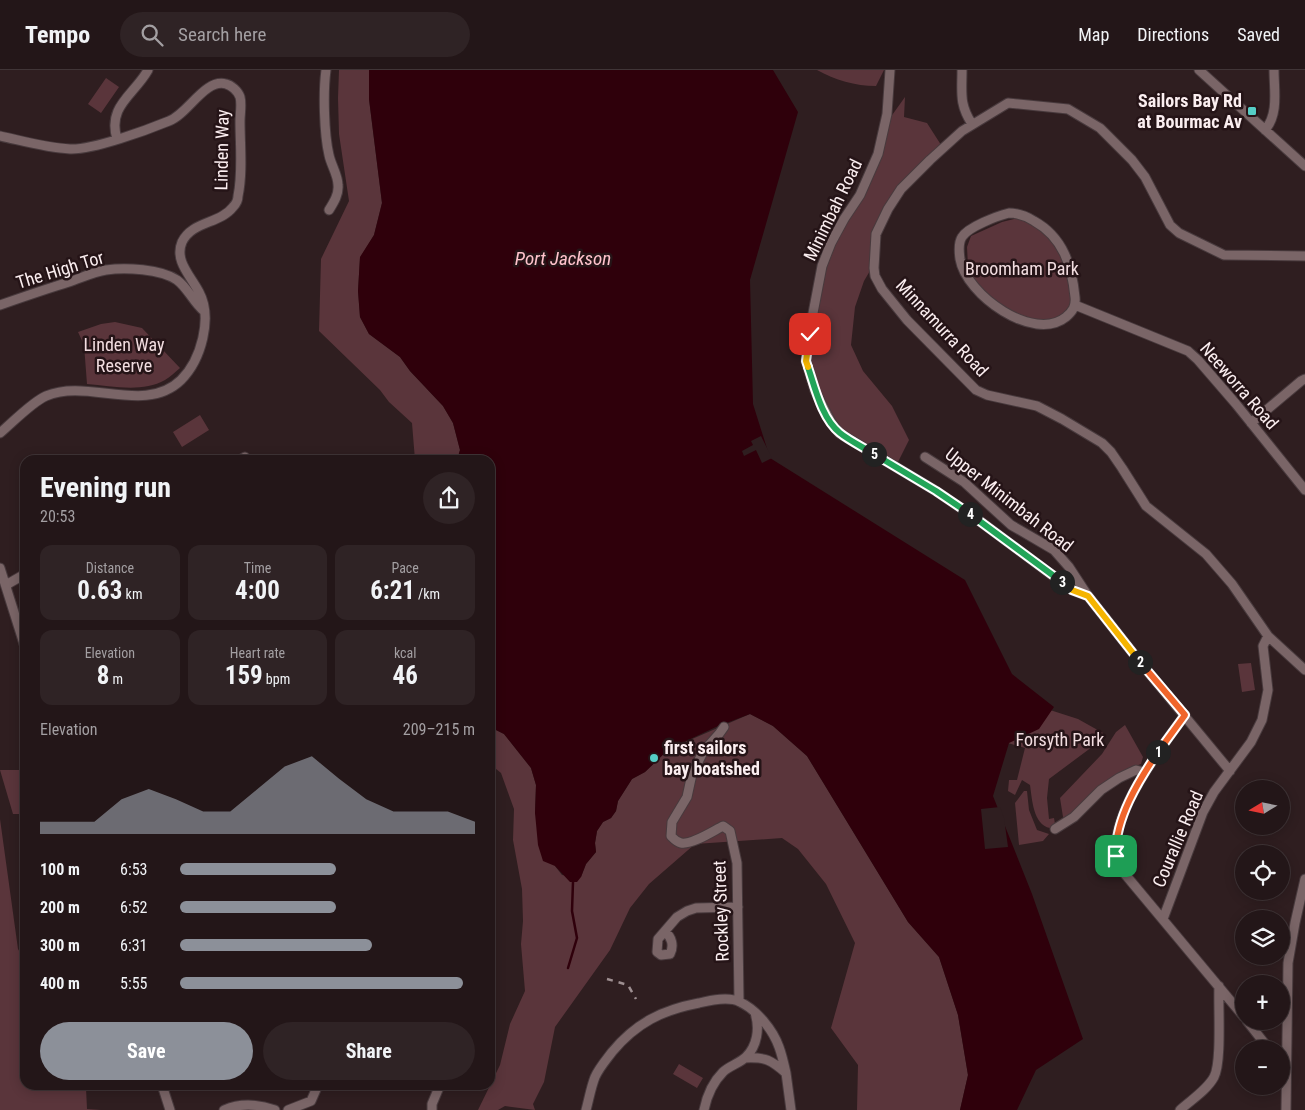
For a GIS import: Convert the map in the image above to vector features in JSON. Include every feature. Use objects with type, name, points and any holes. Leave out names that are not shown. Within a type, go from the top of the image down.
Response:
[{"type":"street","points":[[0,136],[71,150],[90,147],[117,139],[114,128],[115,117],[119,108],[143,80],[148,70]]},
{"type":"street","points":[[326,70],[324,84],[327,145],[338,183],[338,192],[329,210]]},
{"type":"street","name":"Minimbah Road","points":[[890,70],[887,114],[878,154],[860,195],[831,243],[822,266],[806,361],[815,391],[839,433],[936,491],[1072,590],[1088,596],[1230,771]]},
{"type":"street","points":[[962,70],[962,104],[964,112],[972,124]]},
{"type":"street","points":[[1199,70],[1305,166]]},
{"type":"street","points":[[1265,130],[1272,122],[1274,111],[1274,70]]},
{"type":"street","name":"Linden Way","points":[[0,433],[40,399],[58,392],[74,391],[138,395],[165,390],[180,381],[191,368],[200,350],[204,333],[204,311],[199,292],[180,259],[180,249],[182,241],[193,228],[223,215],[234,206],[238,199],[240,98],[229,84],[220,82],[212,85],[196,98],[184,112],[171,121],[117,139]]},
{"type":"street","name":"Minnamurra Road","points":[[1305,256],[1224,255],[1174,231],[1145,177],[1132,160],[1100,128],[1068,109],[1008,103],[962,131],[901,189],[888,209],[876,234],[875,276],[882,289],[907,320],[976,390],[987,395],[1037,406],[1102,443],[1111,452],[1146,506],[1206,554],[1232,584],[1268,636],[1305,670]]},
{"type":"street","points":[[1009,213],[1027,217],[1040,224],[1055,237],[1065,252],[1072,277],[1075,305],[1072,312],[1062,320],[1046,324],[1033,323],[1001,310],[979,293],[966,276],[960,262],[960,238],[971,229],[1009,213]]},
{"type":"street","name":"The High Tor","points":[[0,305],[89,274],[106,270],[131,270],[164,273],[178,280],[197,306],[204,311]]},
{"type":"street","name":"Neeworra Road","points":[[1075,305],[1188,352],[1198,360],[1305,490]]},
{"type":"street","points":[[1251,423],[1305,379]]},
{"type":"street","name":"Upper Minimbah Road","points":[[925,456],[964,482],[1011,525],[1054,550],[1069,567],[1088,596]]},
{"type":"street","points":[[0,568],[20,631]]},
{"type":"street","points":[[6,585],[20,577]]},
{"type":"street","name":"Courallie Road","points":[[1163,919],[1203,812],[1214,792],[1251,742],[1262,720],[1268,690],[1263,646],[1268,636]]},
{"type":"street","points":[[1185,715],[1144,772],[1133,793],[1116,841],[1116,856],[1121,869],[1235,1005]]},
{"type":"street","name":"Rockley Street","points":[[724,727],[703,752],[692,774],[687,797],[672,822],[671,836],[681,843],[702,837],[723,826],[730,831],[737,863],[740,1001]]},
{"type":"street","points":[[1055,829],[1074,817],[1101,790],[1136,770],[1144,772]]},
{"type":"street","points":[[1285,1040],[1288,963],[1305,880]]},
{"type":"street","points":[[665,932],[677,917],[696,908],[738,907]]},
{"type":"street","points":[[1180,1110],[1204,1089],[1215,1075],[1218,1058],[1220,986]]},
{"type":"street","points":[[586,1110],[596,1076],[604,1062],[623,1039],[645,1022],[669,1010],[692,1004],[723,1000],[740,1001],[770,1028],[779,1046],[786,1073],[791,1110]]},
{"type":"street","points":[[704,1110],[708,1093],[714,1082],[724,1071],[745,1058],[754,1045],[758,1034],[755,1013]]},
{"type":"street","points":[[1254,1030],[1262,1040]]},
{"type":"street","points":[[745,1058],[772,1060],[786,1073]]},
{"type":"street","points":[[164,1090],[170,1110]]},
{"type":"street","points":[[288,1110],[310,1107],[316,1090]]},
{"type":"street","points":[[432,1110],[432,1104],[438,1090]]},
{"type":"street","points":[[1285,1095],[1286,1110]]},
{"type":"street","points":[[224,1110],[246,1104],[275,1110]]},
{"type":"green space","points":[[339,70],[369,70],[369,99],[382,203],[374,235],[360,258],[358,291],[360,317],[369,334],[400,357],[410,371],[443,406],[453,423],[460,450],[458,455],[415,455],[412,423],[319,331],[321,259],[349,201],[339,134]]},
{"type":"green space","points":[[817,70],[884,70],[876,86],[845,82]]},
{"type":"green space","points":[[106,78],[119,87],[101,113],[88,104]]},
{"type":"green space","points":[[905,97],[904,117],[927,123],[943,148],[895,199],[880,224],[874,264],[864,281],[855,307],[851,345],[863,371],[892,406],[909,440],[898,462],[874,454],[839,433],[815,391],[806,361],[831,243],[860,203],[885,125]]},
{"type":"green space","name":"Broomham Park","points":[[1018,218],[1052,234],[1071,280],[1071,304],[1061,316],[1046,323],[1018,318],[976,286],[968,266],[967,247],[971,236],[1002,222]]},
{"type":"green space","name":"Linden Way Reserve","points":[[115,322],[142,328],[180,368],[165,380],[137,388],[87,384],[84,345],[78,332],[101,324]]},
{"type":"green space","points":[[200,415],[209,430],[182,447],[173,432]]},
{"type":"green space","points":[[1251,663],[1255,690],[1242,692],[1238,664]]},
{"type":"green space","name":"Forsyth Park","points":[[1050,710],[1078,719],[1103,733],[1096,744],[1049,779],[1047,798],[1049,819],[1054,818],[1055,824],[1050,828],[1044,826],[1037,817],[1030,785],[1022,780],[1015,795],[1008,791],[1009,780],[1017,780],[1025,748],[1008,743]]},
{"type":"green space","points":[[750,714],[773,726],[807,756],[908,922],[939,957],[958,1015],[968,1075],[960,1110],[857,1110],[858,1065],[831,1028],[855,943],[826,884],[798,849],[782,838],[695,844],[649,884],[630,908],[610,950],[555,1027],[544,1082],[533,1104],[535,1110],[505,1106],[498,1110],[478,1110],[488,1090],[495,1090],[495,1075],[500,1065],[510,1024],[525,991],[521,944],[523,921],[522,889],[513,840],[514,809],[501,773],[495,768],[495,730],[504,734],[531,768],[536,785],[535,813],[555,866],[562,875],[581,877],[586,864],[596,852],[597,831],[603,822],[611,818],[616,811],[618,801],[632,779],[645,772],[669,749]]},
{"type":"green space","points":[[1125,725],[1143,757],[1141,764],[1121,772],[1103,783],[1067,818],[1063,817],[1060,798],[1102,754],[1116,732]]},
{"type":"green space","points":[[0,770],[20,770],[20,814],[13,814]]},
{"type":"green space","points":[[1024,791],[1027,791],[1029,810],[1037,830],[1049,834],[1043,841],[1019,845],[1015,803]]},
{"type":"green space","points":[[0,819],[20,952],[20,1090],[86,1090],[87,1109],[101,1110],[0,1110]]},
{"type":"green space","points":[[679,1064],[703,1078],[697,1088],[673,1074]]},
{"type":"water","name":"Port Jackson","points":[[369,70],[773,70],[798,112],[750,280],[753,404],[770,458],[965,580],[1012,674],[1054,707],[1039,729],[1009,743],[993,796],[1032,894],[1083,1039],[1036,1070],[1017,1110],[960,1110],[968,1075],[958,1015],[939,957],[908,922],[807,756],[773,726],[750,714],[716,727],[669,749],[645,772],[632,779],[618,801],[616,811],[611,818],[603,822],[597,831],[596,852],[586,864],[577,882],[570,882],[555,866],[543,861],[538,845],[535,813],[536,785],[531,768],[504,734],[495,730],[495,455],[458,455],[460,450],[453,423],[443,406],[410,371],[400,357],[369,334],[360,317],[358,291],[360,257],[374,235],[382,203],[369,99]]},
{"type":"pier","points":[[761,436],[772,458],[762,463],[756,450],[744,456],[742,451],[753,445],[751,441]]},
{"type":"pier","points":[[1000,807],[1004,818],[1008,847],[985,849],[981,809]]},
{"type":"waterway","points":[[568,968],[577,938],[572,911],[573,882]]},
{"type":"railway","points":[[607,979],[628,985],[636,999]]},
{"type":"place","name":"Sailors Bay Rd at Bourmac Av","points":[[1252,111]]},
{"type":"place","name":"first sailors bay boatshed","points":[[654,758]]},
{"type":"route","points":[[810,334],[806,361],[821,405],[839,433],[936,491],[1072,590],[1088,596],[1185,715],[1144,772],[1133,793],[1122,820],[1116,846],[1116,856]]}]
